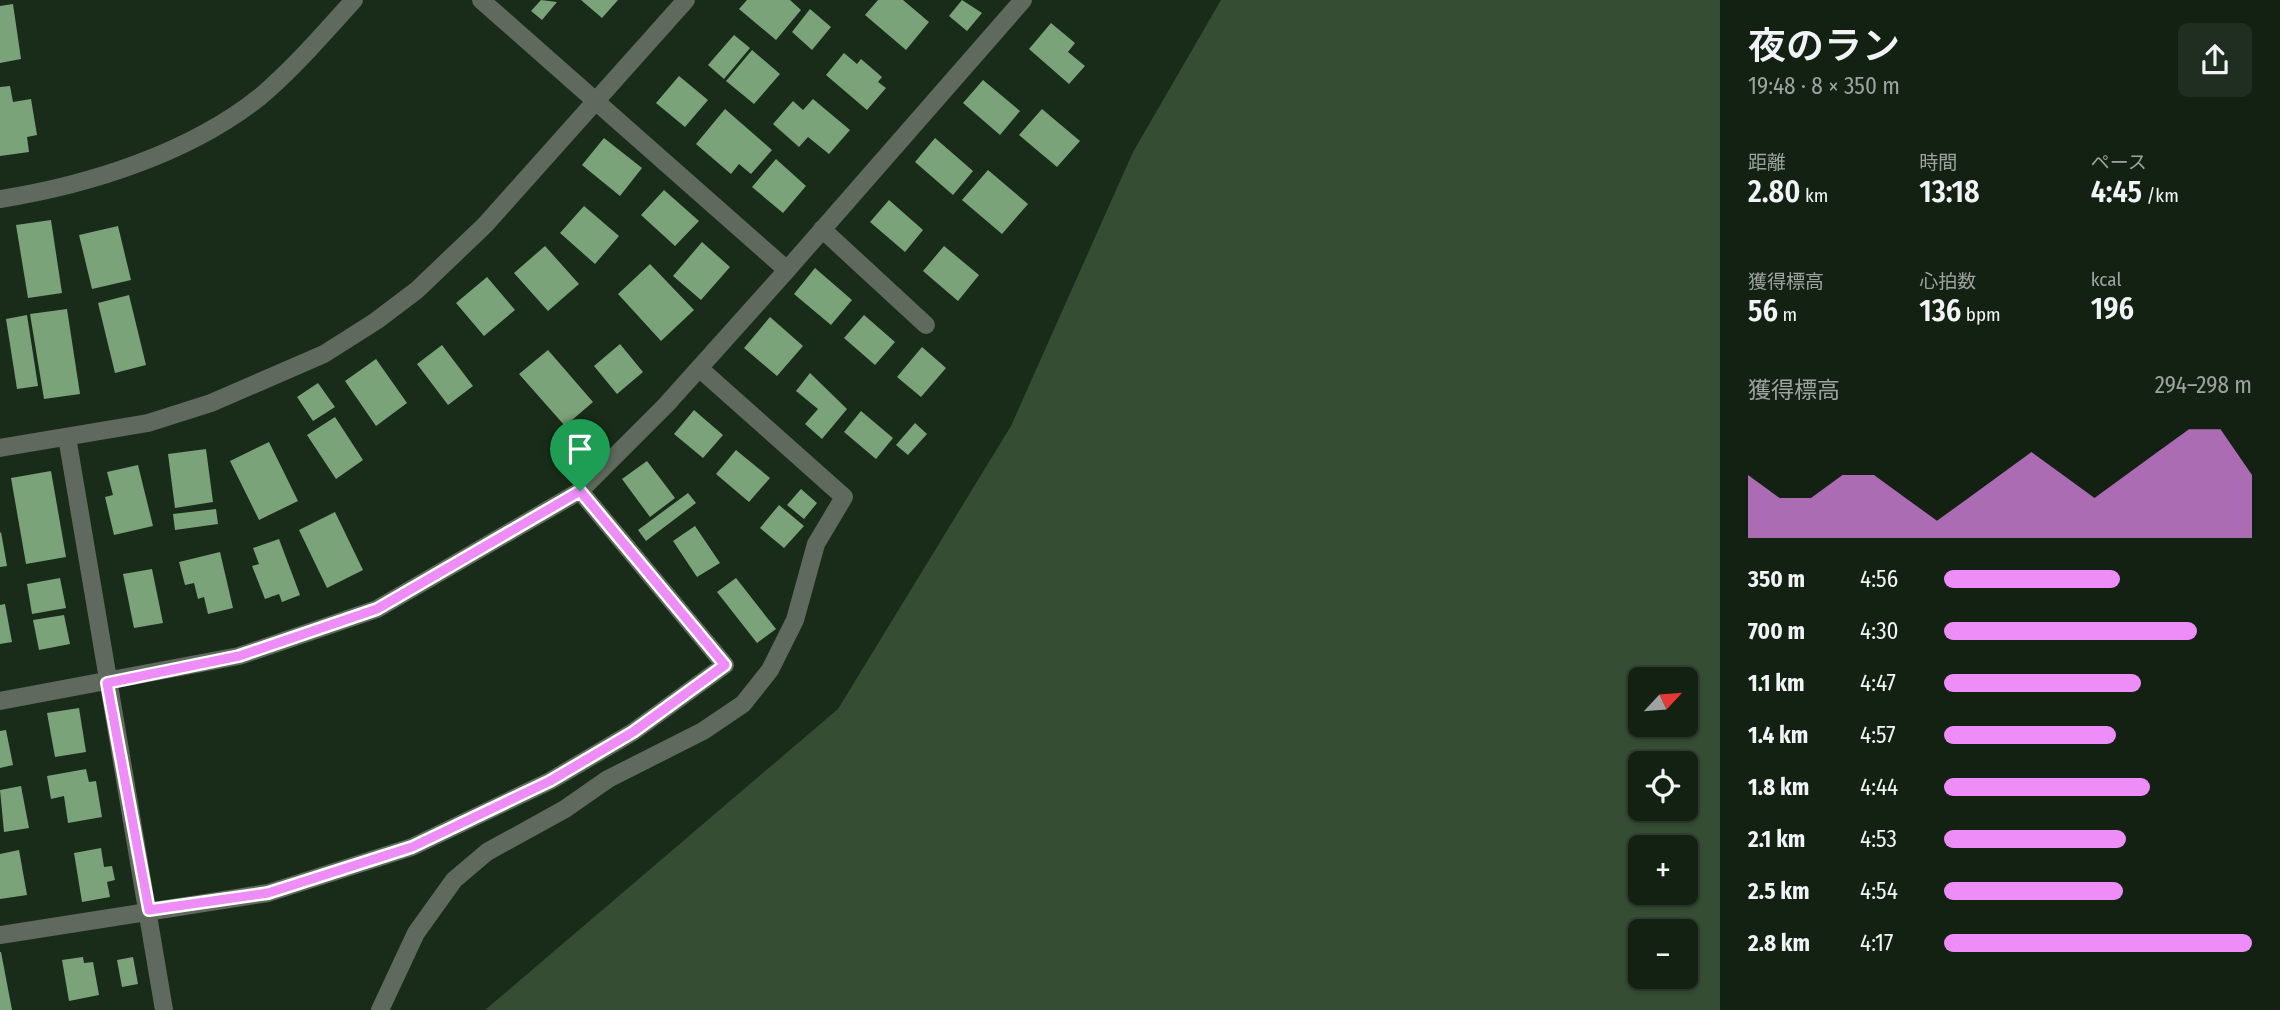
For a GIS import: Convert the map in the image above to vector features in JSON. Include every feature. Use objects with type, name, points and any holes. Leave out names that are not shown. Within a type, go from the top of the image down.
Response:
[{"type":"street","points":[[0,199],[123,171],[221,123],[259,97],[298,62],[354,0]]},
{"type":"street","points":[[481,0],[787,271]]},
{"type":"street","points":[[0,448],[148,423],[211,403],[324,354],[366,328],[417,290],[485,225],[597,103],[686,0]]},
{"type":"street","points":[[0,701],[107,683],[239,656],[377,609],[580,491],[699,368],[787,271],[1023,0]]},
{"type":"street","points":[[822,229],[926,325]]},
{"type":"street","points":[[380,1010],[416,933],[454,880],[487,852],[565,809],[608,779],[703,731],[743,704],[776,658],[795,620],[816,544],[844,497],[699,368]]},
{"type":"street","points":[[67,437],[164,1010]]},
{"type":"street","points":[[0,935],[268,893],[412,847],[550,781],[633,732],[725,665],[580,491]]},
{"type":"green space","points":[[1221,0],[1720,0],[1720,1010],[485,1010],[838,709],[1011,426],[1133,152]]},
{"type":"building","points":[[541,0],[557,2],[542,20],[531,11]]},
{"type":"building","points":[[581,0],[618,0],[602,18]]},
{"type":"building","points":[[747,0],[790,0],[801,10],[776,40],[739,9]]},
{"type":"building","points":[[878,0],[903,0],[929,22],[906,50],[865,15]]},
{"type":"building","points":[[962,0],[982,13],[967,31],[949,16]]},
{"type":"building","points":[[13,4],[21,59],[0,63],[0,6]]},
{"type":"building","points":[[810,9],[831,27],[812,50],[792,32]]},
{"type":"building","points":[[1051,23],[1075,43],[1068,52],[1085,66],[1069,84],[1029,49]]},
{"type":"building","points":[[734,35],[750,48],[724,79],[708,65]]},
{"type":"building","points":[[752,50],[780,74],[754,104],[726,81]]},
{"type":"building","points":[[844,53],[857,64],[861,59],[882,77],[878,82],[886,88],[867,110],[826,75]]},
{"type":"building","points":[[679,76],[708,100],[685,127],[656,103]]},
{"type":"building","points":[[983,80],[1020,111],[1000,135],[963,103]]},
{"type":"building","points":[[10,86],[13,102],[31,99],[37,135],[27,137],[29,152],[0,156],[0,87]]},
{"type":"building","points":[[813,99],[850,130],[829,154],[808,137],[799,147],[773,124],[793,101],[803,110]]},
{"type":"building","points":[[725,109],[772,150],[751,174],[739,164],[731,174],[696,144]]},
{"type":"building","points":[[1042,109],[1080,141],[1057,167],[1019,135]]},
{"type":"building","points":[[604,138],[642,168],[620,196],[582,165]]},
{"type":"building","points":[[935,138],[973,171],[953,195],[915,162]]},
{"type":"building","points":[[776,159],[806,186],[783,213],[752,187]]},
{"type":"building","points":[[988,170],[1028,204],[1002,234],[962,200]]},
{"type":"building","points":[[664,190],[699,221],[675,246],[641,215]]},
{"type":"building","points":[[889,200],[923,230],[905,252],[870,222]]},
{"type":"building","points":[[584,206],[619,236],[595,264],[560,233]]},
{"type":"building","points":[[51,220],[62,293],[28,298],[16,225]]},
{"type":"building","points":[[118,226],[131,280],[92,289],[79,235]]},
{"type":"building","points":[[702,242],[730,267],[701,300],[673,276]]},
{"type":"building","points":[[545,246],[579,284],[548,311],[514,273]]},
{"type":"building","points":[[944,246],[979,275],[958,301],[923,271]]},
{"type":"building","points":[[650,264],[694,310],[661,341],[618,294]]},
{"type":"building","points":[[815,268],[852,300],[831,325],[794,294]]},
{"type":"building","points":[[487,277],[515,310],[484,336],[456,303]]},
{"type":"building","points":[[129,295],[146,365],[115,373],[98,303]]},
{"type":"building","points":[[67,309],[80,394],[44,399],[30,314]]},
{"type":"building","points":[[27,315],[38,386],[17,389],[6,319]]},
{"type":"building","points":[[864,315],[895,342],[875,365],[844,338]]},
{"type":"building","points":[[770,317],[803,346],[777,376],[744,348]]},
{"type":"building","points":[[620,344],[643,372],[617,394],[594,366]]},
{"type":"building","points":[[442,345],[473,386],[448,405],[417,364]]},
{"type":"building","points":[[922,347],[946,368],[921,397],[897,377]]},
{"type":"building","points":[[548,350],[593,402],[565,426],[519,374]]},
{"type":"building","points":[[376,359],[407,403],[376,426],[345,381]]},
{"type":"building","points":[[810,373],[847,409],[822,439],[805,424],[818,409],[796,391]]},
{"type":"building","points":[[318,383],[335,407],[313,421],[297,397]]},
{"type":"building","points":[[694,410],[723,435],[703,458],[674,434]]},
{"type":"building","points":[[861,411],[893,438],[876,459],[844,432]]},
{"type":"building","points":[[335,417],[363,460],[336,479],[307,435]]},
{"type":"building","points":[[915,423],[927,434],[908,455],[896,445]]},
{"type":"building","points":[[269,442],[298,501],[259,520],[230,461]]},
{"type":"building","points":[[206,449],[213,502],[175,508],[168,454]]},
{"type":"building","points":[[736,450],[770,478],[749,502],[716,474]]},
{"type":"building","points":[[647,461],[675,498],[650,517],[622,479]]},
{"type":"building","points":[[138,465],[153,526],[114,535],[105,497],[113,495],[107,472]]},
{"type":"building","points":[[51,471],[66,557],[26,564],[11,478]]},
{"type":"building","points":[[801,489],[817,503],[804,519],[787,505]]},
{"type":"building","points":[[688,493],[696,503],[646,541],[638,530]]},
{"type":"building","points":[[779,505],[804,526],[784,548],[760,528]]},
{"type":"building","points":[[216,509],[218,524],[175,530],[173,514]]},
{"type":"building","points":[[335,512],[363,570],[327,588],[299,530]]},
{"type":"building","points":[[695,526],[720,563],[697,577],[673,541]]},
{"type":"building","points":[[0,533],[7,566],[0,567]]},
{"type":"building","points":[[279,539],[300,595],[282,602],[279,594],[265,599],[252,566],[259,564],[253,548]]},
{"type":"building","points":[[220,552],[233,608],[208,614],[204,597],[198,599],[194,583],[185,585],[179,562]]},
{"type":"building","points":[[152,569],[163,623],[134,628],[123,574]]},
{"type":"building","points":[[60,578],[66,608],[32,614],[27,584]]},
{"type":"building","points":[[736,578],[776,629],[757,643],[717,592]]},
{"type":"building","points":[[5,604],[12,642],[0,644],[0,605]]},
{"type":"building","points":[[64,615],[70,644],[39,650],[33,620]]},
{"type":"building","points":[[79,708],[86,752],[55,757],[47,713]]},
{"type":"building","points":[[6,730],[13,765],[0,768],[0,731]]},
{"type":"building","points":[[86,769],[89,782],[96,781],[102,817],[68,823],[64,796],[51,799],[47,776]]},
{"type":"building","points":[[21,786],[29,828],[4,832],[0,790]]},
{"type":"building","points":[[101,848],[104,867],[112,866],[115,880],[107,882],[110,897],[82,902],[74,853]]},
{"type":"building","points":[[19,850],[27,895],[0,899],[0,854]]},
{"type":"building","points":[[1,952],[12,1010],[0,1010]]},
{"type":"building","points":[[83,957],[84,963],[93,962],[99,995],[69,1001],[62,960]]},
{"type":"building","points":[[133,957],[138,984],[122,987],[117,960]]},
{"type":"route","points":[[580,491],[725,665],[633,732],[550,781],[412,847],[268,893],[149,910],[107,683],[239,656],[377,609],[580,491]]}]
